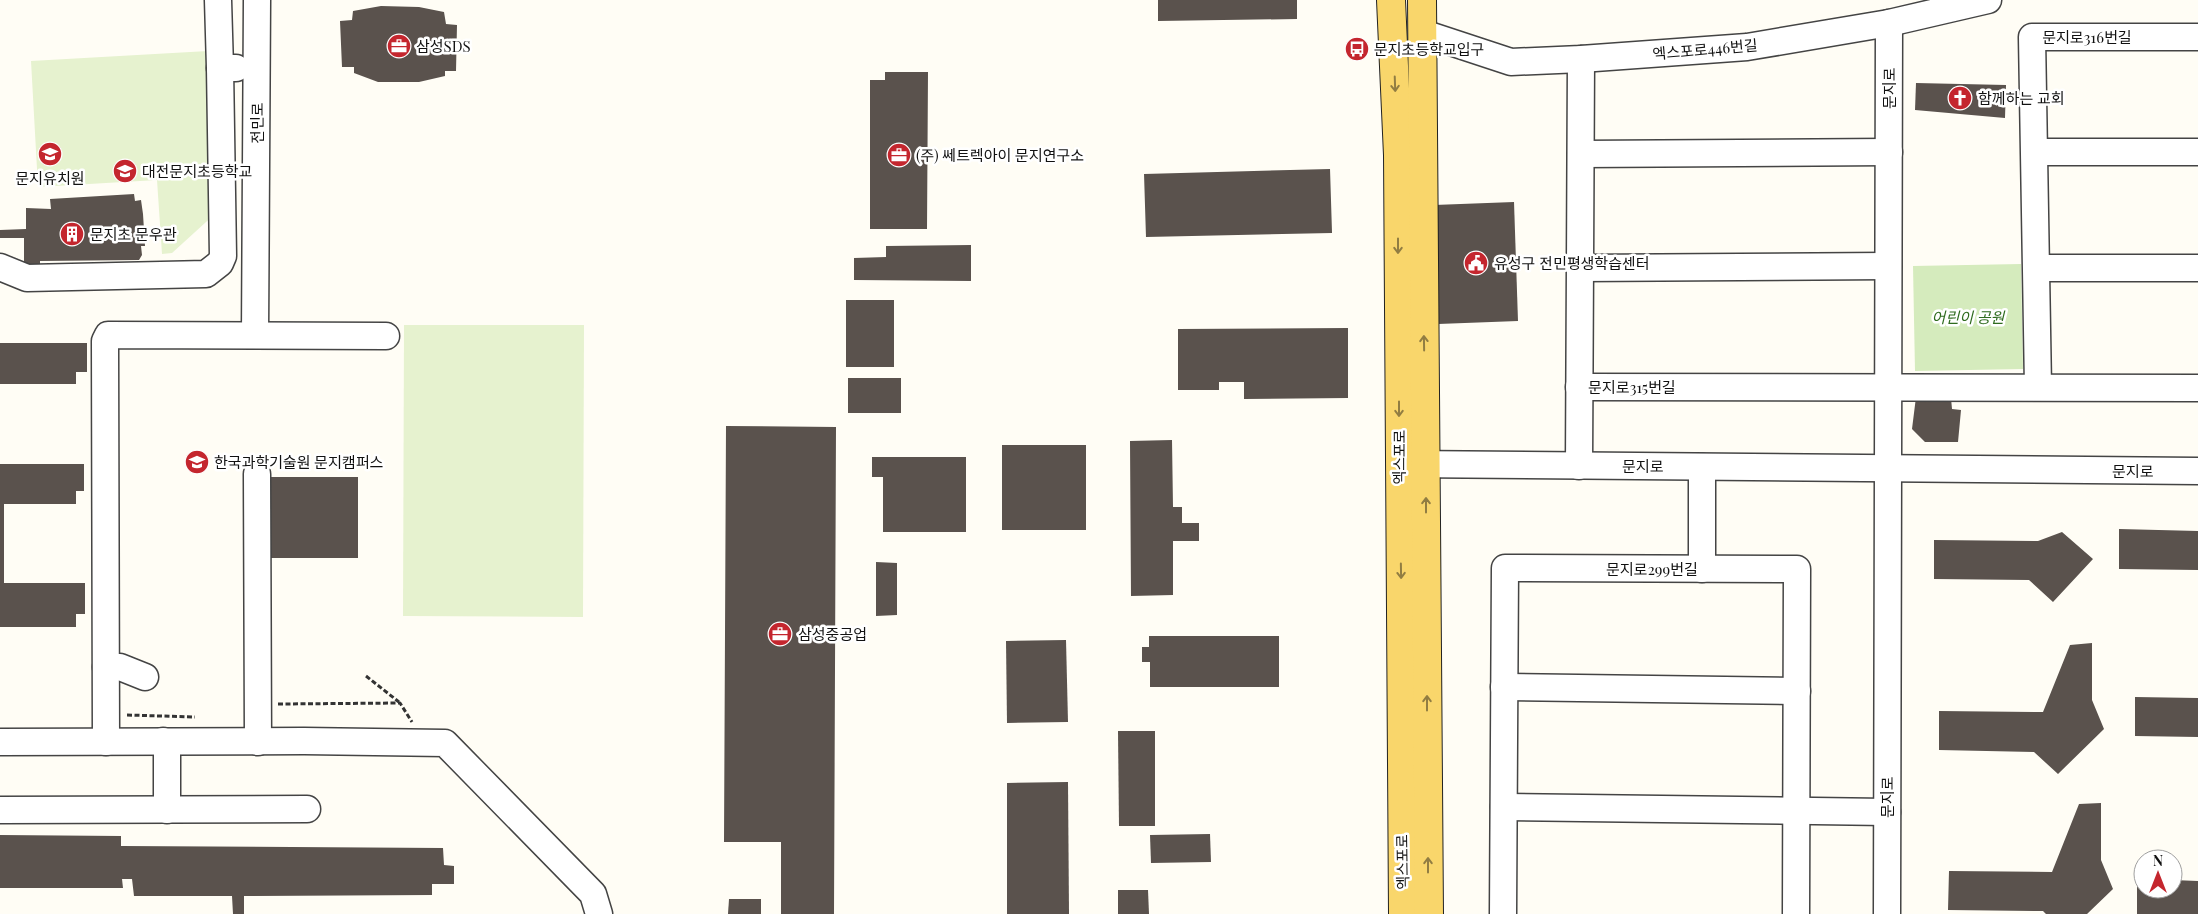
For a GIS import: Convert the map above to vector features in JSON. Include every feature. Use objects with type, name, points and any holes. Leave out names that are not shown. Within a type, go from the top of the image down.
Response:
[{"type":"main road","name":"엑스포로","points":[[1391,0],[1398,155],[1403,914]]},
{"type":"main road","name":"엑스포로","points":[[1422,0],[1428,914]]},
{"type":"street","points":[[0,267],[27,278],[206,274],[214,269],[223,256],[218,0]]},
{"type":"street","name":"전민로","points":[[255,335],[257,0]]},
{"type":"street","name":"엑스포로446번길","points":[[1423,32],[1511,62],[1582,59],[1747,47],[1890,23],[1988,0]]},
{"type":"street","name":"문지로","points":[[1887,914],[1890,23]]},
{"type":"street","name":"문지로316번길","points":[[2038,387],[2036,152],[2032,36],[2198,37]]},
{"type":"street","name":"문지로315번길","points":[[1582,59],[1580,387],[1888,386]]},
{"type":"street","points":[[220,68],[257,67]]},
{"type":"street","points":[[1581,154],[1889,152]]},
{"type":"street","points":[[2036,152],[2198,152]]},
{"type":"street","points":[[1580,268],[1888,266]]},
{"type":"street","points":[[2037,268],[2198,268]]},
{"type":"street","points":[[106,742],[107,608],[104,406],[105,341],[108,335],[386,336]]},
{"type":"street","points":[[1888,386],[2198,388]]},
{"type":"street","points":[[1579,466],[1580,387]]},
{"type":"street","name":"문지로","points":[[1399,464],[2198,471]]},
{"type":"street","points":[[1702,467],[1702,569]]},
{"type":"street","points":[[257,474],[258,742]]},
{"type":"street","name":"문지로299번길","points":[[1503,914],[1505,568],[1798,569],[1796,914]]},
{"type":"street","points":[[106,667],[120,667],[145,677]]},
{"type":"street","points":[[1504,688],[1797,691]]},
{"type":"street","points":[[163,741],[167,752],[167,810]]},
{"type":"street","points":[[0,742],[445,743],[593,894],[600,914]]},
{"type":"street","points":[[1504,807],[1887,812]]},
{"type":"street","points":[[0,810],[307,809]]},
{"type":"path","points":[[366,676],[400,703],[415,726]]},
{"type":"path","points":[[258,704],[400,703]]},
{"type":"green space","points":[[208,51],[217,212],[172,253],[162,254],[157,180],[38,187],[31,61]]},
{"type":"green space","name":"어린이 공원","points":[[2021,264],[2023,369],[1915,371],[1913,266]]},
{"type":"green space","points":[[404,325],[584,325],[583,617],[403,616]]},
{"type":"building","points":[[1158,0],[1297,0],[1297,19],[1158,21]]},
{"type":"building","name":"삼성SDS","points":[[381,6],[419,7],[444,12],[446,24],[457,25],[456,71],[445,71],[445,76],[419,82],[378,82],[354,73],[354,67],[342,67],[340,21],[352,20],[353,11]]},
{"type":"building","name":"(주) 쎄트렉아이 문지연구소","points":[[885,72],[928,72],[927,229],[870,229],[870,80],[885,80]]},
{"type":"building","name":"함께하는 교회","points":[[1916,83],[2006,85],[2005,118],[1915,110]]},
{"type":"building","points":[[1330,169],[1332,233],[1146,237],[1144,174]]},
{"type":"building","name":"문지초 문우관","points":[[134,194],[135,201],[141,200],[143,214],[145,246],[141,246],[142,255],[139,260],[40,261],[40,266],[24,266],[24,238],[0,238],[0,230],[26,229],[26,208],[51,209],[50,199]]},
{"type":"building","name":"유성구 전민평생학습센터","points":[[1514,202],[1518,321],[1438,324],[1434,205]]},
{"type":"building","points":[[971,245],[971,281],[854,280],[854,258],[886,257],[886,246]]},
{"type":"building","points":[[846,300],[894,300],[894,367],[846,367]]},
{"type":"building","points":[[1348,328],[1348,398],[1244,399],[1244,382],[1219,382],[1219,390],[1178,390],[1178,329]]},
{"type":"building","points":[[0,343],[87,343],[87,372],[76,372],[76,384],[0,384]]},
{"type":"building","points":[[848,378],[901,378],[901,413],[848,413]]},
{"type":"building","points":[[1950,387],[1952,409],[1961,410],[1958,442],[1925,442],[1912,429],[1917,389]]},
{"type":"building","name":"삼성중공업","points":[[726,426],[836,427],[834,914],[781,914],[781,842],[724,842]]},
{"type":"building","points":[[1172,440],[1173,507],[1182,507],[1182,523],[1199,523],[1199,541],[1173,541],[1173,595],[1131,596],[1130,441]]},
{"type":"building","points":[[1002,445],[1086,445],[1086,530],[1002,530]]},
{"type":"building","points":[[872,457],[966,457],[966,532],[883,532],[883,477],[872,477]]},
{"type":"building","points":[[0,464],[84,464],[84,491],[76,491],[76,504],[4,504],[4,583],[85,583],[85,614],[76,614],[76,627],[0,627]]},
{"type":"building","points":[[265,477],[358,477],[358,558],[264,558]]},
{"type":"building","points":[[2119,529],[2198,531],[2198,570],[2119,569]]},
{"type":"building","points":[[2062,532],[2093,559],[2053,602],[2029,580],[1934,579],[1934,540],[2038,541]]},
{"type":"building","points":[[876,562],[897,563],[897,615],[876,616]]},
{"type":"building","points":[[1149,636],[1279,636],[1279,687],[1150,687],[1150,662],[1142,662],[1142,647],[1149,647]]},
{"type":"building","points":[[1066,640],[1068,722],[1007,723],[1006,641]]},
{"type":"building","points":[[2092,643],[2092,700],[2104,729],[2058,774],[2034,752],[1939,750],[1939,711],[2043,712],[2070,645]]},
{"type":"building","points":[[2135,697],[2198,698],[2198,737],[2135,736]]},
{"type":"building","points":[[1118,731],[1155,731],[1155,826],[1119,826]]},
{"type":"building","points":[[1068,782],[1069,914],[1007,914],[1007,783]]},
{"type":"building","points":[[2101,803],[2101,860],[2113,889],[2087,914],[2046,914],[2043,911],[1948,910],[1949,871],[2052,872],[2079,804]]},
{"type":"building","points":[[1210,834],[1211,862],[1151,863],[1150,835]]},
{"type":"building","points":[[0,835],[121,836],[121,846],[443,848],[444,865],[454,866],[454,884],[432,884],[432,895],[244,896],[244,914],[233,914],[232,896],[134,896],[132,879],[122,879],[123,888],[0,888]]},
{"type":"building","points":[[2183,880],[2198,881],[2198,914],[2137,914],[2137,899],[2183,899]]},
{"type":"building","points":[[1118,890],[1148,890],[1149,914],[1118,914]]},
{"type":"building","points":[[729,899],[761,899],[761,914],[728,914]]},
{"type":"place","name":"삼성SDS","points":[[399,46]]},
{"type":"place","name":"문지초등학교입구","points":[[1357,49]]},
{"type":"place","name":"함께하는 교회","points":[[1960,98]]},
{"type":"place","name":"문지유치원","points":[[50,154]]},
{"type":"place","name":"(주) 쎄트렉아이 문지연구소","points":[[899,155]]},
{"type":"place","name":"대전문지초등학교","points":[[125,171]]},
{"type":"place","name":"문지초 문우관","points":[[72,234]]},
{"type":"place","name":"유성구 전민평생학습센터","points":[[1476,263]]},
{"type":"place","name":"한국과학기술원 문지캠퍼스","points":[[197,462]]},
{"type":"place","name":"삼성중공업","points":[[780,634]]}]
